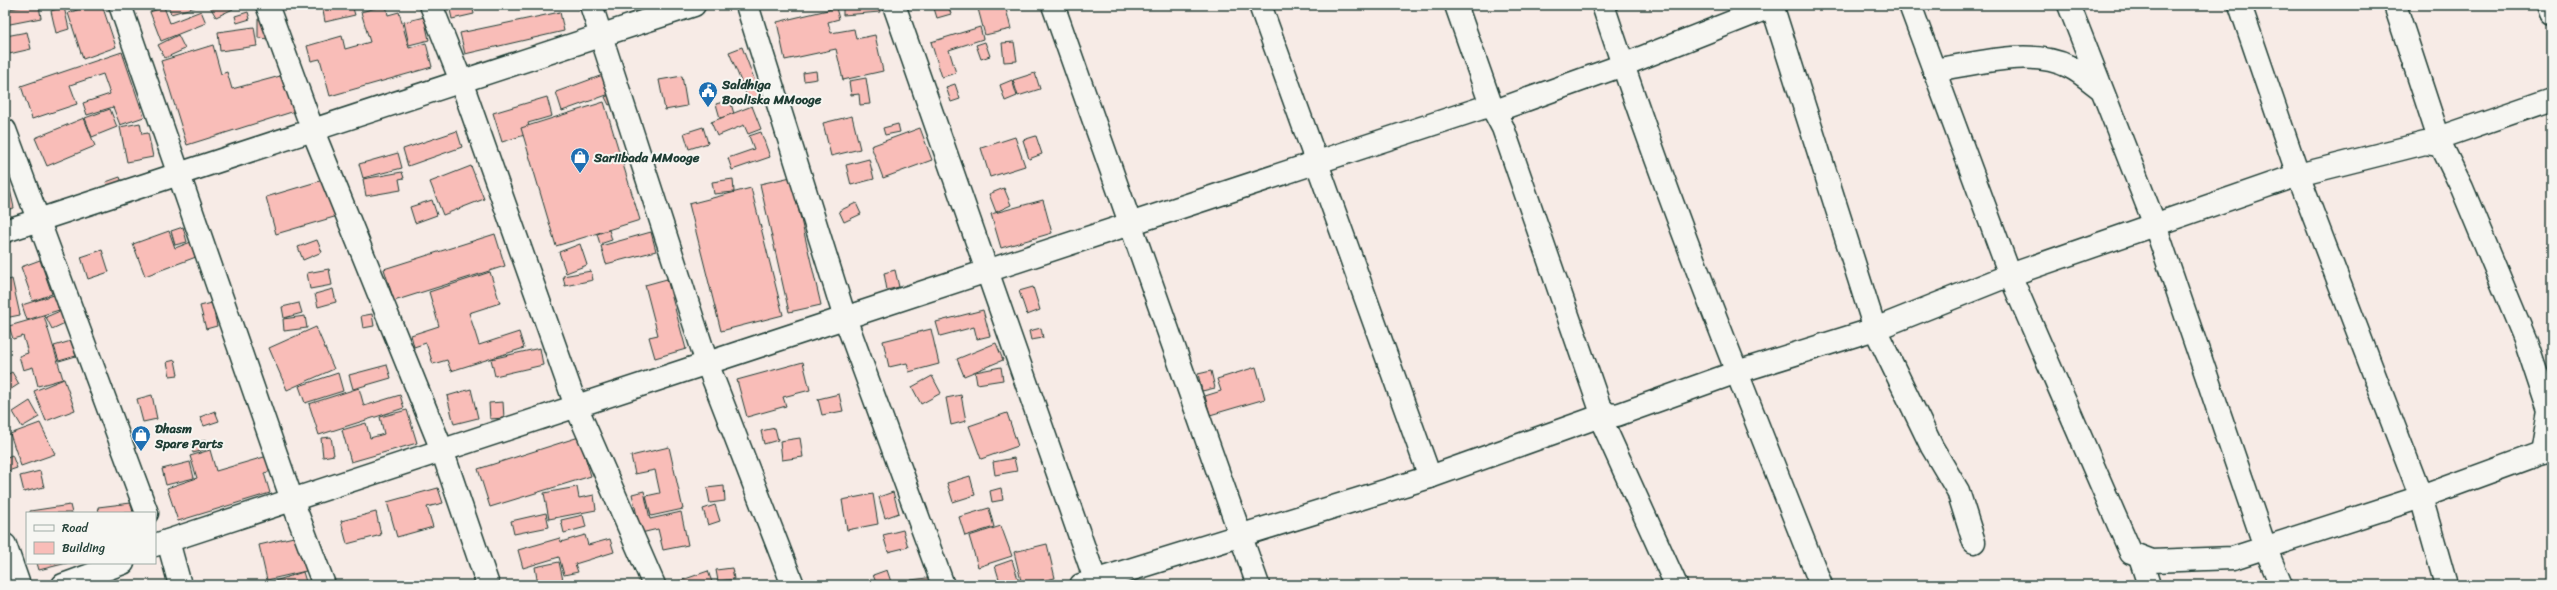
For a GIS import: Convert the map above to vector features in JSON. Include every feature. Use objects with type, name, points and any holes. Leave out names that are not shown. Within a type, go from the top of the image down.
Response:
[{"type":"street","points":[[120,5],[180,174],[292,500],[324,585]]},
{"type":"street","points":[[267,5],[313,131],[442,450],[488,585]]},
{"type":"street","points":[[430,5],[461,82],[576,406],[654,585]]},
{"type":"street","points":[[591,5],[707,363],[793,585]]},
{"type":"street","points":[[5,231],[694,5]]},
{"type":"street","points":[[746,5],[845,318],[943,585]]},
{"type":"street","points":[[894,5],[1091,584],[1430,477],[1603,416],[1617,415],[1737,372],[1875,329],[2010,275],[2298,175],[2408,146],[2440,142],[2552,99]]},
{"type":"street","points":[[1053,5],[1129,224],[1258,585]]},
{"type":"street","points":[[1260,5],[1430,477]]},
{"type":"street","points":[[1456,5],[1603,416],[1676,585]]},
{"type":"street","points":[[1603,5],[1623,65],[1737,372],[1821,585]]},
{"type":"street","points":[[180,585],[161,543],[1316,162],[1493,108],[1623,65],[1773,5],[1875,329],[1932,447],[1958,491],[1974,542]]},
{"type":"street","points":[[1910,5],[2010,275],[2131,553],[2140,558],[2152,561],[2233,558],[2421,497],[2547,451],[2551,411],[2524,339],[2462,188],[2440,142],[2395,5]]},
{"type":"street","points":[[2069,5],[2100,88],[2155,225],[2265,547],[2281,585]]},
{"type":"street","points":[[2240,5],[2298,175],[2421,497],[2446,585]]},
{"type":"street","points":[[2549,5],[2552,12]]},
{"type":"street","points":[[1934,70],[2019,58],[2043,59],[2070,67],[2100,88]]},
{"type":"street","points":[[5,130],[148,512]]},
{"type":"street","points":[[5,545],[19,585]]},
{"type":"street","points":[[2140,558],[2148,585]]},
{"type":"street","points":[[63,585],[120,564]]},
{"type":"building","points":[[29,5],[39,5],[41,18],[5,25],[5,10]]},
{"type":"building","points":[[92,5],[102,5],[116,47],[83,59],[68,13]]},
{"type":"building","points":[[168,5],[194,5],[195,7],[171,14]]},
{"type":"building","points":[[209,5],[231,5],[233,9],[216,17]]},
{"type":"building","points":[[322,5],[352,5],[355,15],[325,22]]},
{"type":"building","points":[[386,5],[388,15],[399,12],[409,48],[426,43],[432,67],[330,96],[320,59],[311,61],[307,46],[342,36],[345,49],[370,42],[361,12]]},
{"type":"building","points":[[449,5],[472,5],[474,14],[452,19]]},
{"type":"building","points":[[843,5],[879,5],[880,12],[843,15]]},
{"type":"building","points":[[933,5],[948,5],[951,14],[937,18]]},
{"type":"building","points":[[977,5],[1005,5],[1011,29],[985,35]]},
{"type":"building","points":[[64,7],[69,29],[56,33],[51,11]]},
{"type":"building","points":[[164,7],[170,23],[201,11],[206,23],[161,41],[150,12]]},
{"type":"building","points":[[836,8],[839,19],[828,22],[831,33],[854,29],[856,39],[875,35],[883,71],[843,80],[836,49],[785,60],[777,22]]},
{"type":"building","points":[[248,12],[250,19],[237,23],[235,16]]},
{"type":"building","points":[[560,12],[564,31],[465,54],[460,33]]},
{"type":"building","points":[[424,17],[429,40],[409,45],[404,22]]},
{"type":"building","points":[[258,19],[269,19],[269,39],[258,38]]},
{"type":"building","points":[[254,27],[257,46],[220,51],[218,32]]},
{"type":"building","points":[[980,27],[983,39],[949,50],[956,73],[942,77],[931,42]]},
{"type":"building","points":[[27,32],[31,49],[9,54],[6,36]]},
{"type":"building","points":[[178,35],[185,49],[165,58],[158,45]]},
{"type":"building","points":[[985,42],[990,56],[981,59],[976,45]]},
{"type":"building","points":[[1014,42],[1017,61],[1004,62],[1002,43]]},
{"type":"building","points":[[213,45],[221,74],[227,72],[232,89],[284,75],[295,111],[187,145],[161,61]]},
{"type":"building","points":[[742,47],[761,97],[749,101],[729,52]]},
{"type":"building","points":[[122,52],[144,117],[120,125],[113,107],[87,115],[83,103],[110,94],[103,74],[70,85],[77,104],[32,119],[21,86]]},
{"type":"building","points":[[816,71],[817,79],[804,81],[803,73]]},
{"type":"building","points":[[611,72],[618,91],[562,111],[556,92]]},
{"type":"building","points":[[1035,73],[1040,89],[1018,96],[1013,80]]},
{"type":"building","points":[[682,76],[687,106],[665,110],[659,80]]},
{"type":"building","points":[[866,78],[870,104],[860,105],[859,94],[851,95],[849,81]]},
{"type":"building","points":[[1012,80],[1017,96],[1005,101],[1000,85]]},
{"type":"building","points":[[955,84],[960,99],[951,102],[946,87]]},
{"type":"building","points":[[618,91],[621,99],[609,105],[605,97]]},
{"type":"building","points":[[547,97],[552,116],[528,123],[531,133],[502,142],[493,113]]},
{"type":"building","points":[[730,100],[734,114],[720,118],[716,104]]},
{"type":"building","name":"Sariibada MMooge","points":[[604,102],[640,220],[556,246],[521,128]]},
{"type":"building","points":[[752,106],[761,129],[748,134],[744,125],[717,136],[711,122]]},
{"type":"building","points":[[110,109],[117,127],[92,137],[85,118]]},
{"type":"building","points":[[852,116],[860,149],[831,156],[823,123]]},
{"type":"building","points":[[84,118],[95,146],[47,166],[35,138]]},
{"type":"building","points":[[140,123],[142,134],[148,133],[153,157],[127,162],[120,127]]},
{"type":"building","points":[[898,124],[900,132],[885,135],[883,128]]},
{"type":"building","points":[[703,127],[708,143],[689,149],[684,133]]},
{"type":"building","points":[[920,128],[932,160],[883,178],[871,146]]},
{"type":"building","points":[[457,131],[462,147],[408,166],[403,149]]},
{"type":"building","points":[[761,132],[770,157],[732,170],[728,158],[754,149],[749,136]]},
{"type":"building","points":[[1036,136],[1042,154],[1029,159],[1023,140]]},
{"type":"building","points":[[1015,137],[1025,166],[990,177],[981,148]]},
{"type":"building","points":[[398,153],[402,168],[363,178],[359,164]]},
{"type":"building","points":[[869,159],[874,179],[851,185],[846,165]]},
{"type":"building","points":[[471,166],[484,199],[443,215],[430,182]]},
{"type":"building","points":[[6,171],[14,208],[5,210],[5,172]]},
{"type":"building","points":[[402,172],[404,178],[399,179],[401,190],[366,196],[363,179]]},
{"type":"building","points":[[120,177],[124,188],[110,193],[106,182]]},
{"type":"building","points":[[791,177],[821,305],[789,312],[760,184]]},
{"type":"building","points":[[330,178],[341,215],[276,234],[266,197]]},
{"type":"building","points":[[733,179],[734,192],[714,194],[712,182]]},
{"type":"building","points":[[751,188],[783,315],[721,331],[689,204]]},
{"type":"building","points":[[1004,188],[1011,205],[996,212],[989,194]]},
{"type":"building","points":[[432,200],[437,215],[415,223],[410,207]]},
{"type":"building","points":[[1043,200],[1052,233],[1001,248],[991,214]]},
{"type":"building","points":[[856,203],[861,214],[844,222],[839,211]]},
{"type":"building","points":[[183,227],[187,242],[175,245],[171,231]]},
{"type":"building","points":[[609,230],[612,240],[600,244],[597,234]]},
{"type":"building","points":[[169,231],[175,248],[191,242],[196,257],[145,276],[133,244]]},
{"type":"building","points":[[651,232],[656,251],[606,264],[601,246]]},
{"type":"building","points":[[495,234],[505,266],[394,301],[384,269]]},
{"type":"building","points":[[317,240],[322,252],[303,260],[298,247]]},
{"type":"building","points":[[580,244],[587,265],[566,273],[559,252]]},
{"type":"building","points":[[102,250],[109,272],[88,279],[81,257]]},
{"type":"building","points":[[40,260],[52,294],[33,301],[21,267]]},
{"type":"building","points":[[329,269],[332,285],[310,289],[307,273]]},
{"type":"building","points":[[895,270],[899,287],[887,290],[884,273]]},
{"type":"building","points":[[591,271],[593,280],[565,286],[563,276]]},
{"type":"building","points":[[490,272],[500,303],[469,313],[479,345],[519,332],[524,348],[451,371],[447,360],[433,364],[426,343],[414,347],[411,335],[439,326],[429,292]]},
{"type":"building","points":[[12,279],[20,315],[5,318],[5,281]]},
{"type":"building","points":[[667,279],[686,349],[655,358],[649,337],[658,335],[645,285]]},
{"type":"building","points":[[1033,287],[1040,310],[1027,315],[1019,291]]},
{"type":"building","points":[[333,289],[336,302],[318,307],[315,294]]},
{"type":"building","points":[[54,295],[59,310],[27,320],[22,305]]},
{"type":"building","points":[[212,303],[217,326],[206,329],[200,306]]},
{"type":"building","points":[[299,303],[302,313],[284,318],[282,307]]},
{"type":"building","points":[[983,310],[990,336],[977,339],[974,327],[940,336],[936,322]]},
{"type":"building","points":[[60,311],[65,323],[52,329],[46,317]]},
{"type":"building","points":[[372,314],[374,326],[363,328],[361,316]]},
{"type":"building","points":[[44,316],[63,379],[38,386],[33,367],[23,370],[19,356],[28,353],[23,336],[13,339],[9,326]]},
{"type":"building","points":[[305,316],[307,328],[284,331],[283,319]]},
{"type":"building","points":[[316,327],[334,369],[287,390],[269,348]]},
{"type":"building","points":[[1041,328],[1043,338],[1031,340],[1029,331]]},
{"type":"building","points":[[931,329],[939,364],[909,372],[907,363],[889,367],[883,341]]},
{"type":"building","points":[[71,341],[76,356],[59,361],[54,346]]},
{"type":"building","points":[[996,343],[1003,360],[964,376],[957,359]]},
{"type":"building","points":[[540,348],[543,365],[495,376],[491,359]]},
{"type":"building","points":[[175,360],[178,375],[170,376],[167,362]]},
{"type":"building","points":[[803,362],[810,390],[783,397],[786,406],[747,417],[737,380]]},
{"type":"building","points":[[387,365],[391,378],[353,389],[349,375]]},
{"type":"building","points":[[1001,367],[1003,380],[977,384],[975,372]]},
{"type":"building","points":[[1256,367],[1265,399],[1210,415],[1205,396],[1221,391],[1217,379]]},
{"type":"building","points":[[1211,371],[1215,388],[1202,391],[1198,374]]},
{"type":"building","points":[[12,372],[19,384],[5,393],[5,376]]},
{"type":"building","points":[[338,373],[343,391],[305,403],[299,386]]},
{"type":"building","points":[[932,376],[941,393],[921,404],[912,387]]},
{"type":"building","points":[[64,379],[75,410],[46,421],[34,391]]},
{"type":"building","points":[[359,388],[364,406],[400,395],[404,408],[319,435],[309,404]]},
{"type":"building","points":[[471,389],[478,418],[454,424],[447,396]]},
{"type":"building","points":[[839,394],[843,411],[822,415],[818,399]]},
{"type":"building","points":[[152,395],[157,419],[143,422],[137,399]]},
{"type":"building","points":[[961,395],[966,421],[951,425],[946,398]]},
{"type":"building","points":[[30,401],[39,417],[22,427],[13,412]]},
{"type":"building","points":[[503,402],[504,418],[490,419],[489,403]]},
{"type":"building","points":[[407,410],[417,443],[351,462],[342,430],[366,423],[370,438],[384,434],[380,417]]},
{"type":"building","points":[[215,411],[219,421],[204,426],[200,417]]},
{"type":"building","points":[[1007,413],[1018,446],[981,459],[969,426]]},
{"type":"building","points":[[40,423],[55,454],[21,466],[10,434]]},
{"type":"building","points":[[775,428],[778,440],[764,444],[761,431]]},
{"type":"building","points":[[331,437],[334,455],[323,457],[321,438]]},
{"type":"building","points":[[579,437],[591,476],[490,507],[478,469]]},
{"type":"building","points":[[800,438],[803,457],[782,460],[780,441]]},
{"type":"building","points":[[206,440],[208,449],[193,453],[191,444]]},
{"type":"building","points":[[669,447],[683,509],[651,516],[646,496],[660,493],[655,470],[635,474],[631,456]]},
{"type":"building","points":[[210,450],[216,471],[271,455],[276,470],[264,473],[270,493],[178,521],[167,488],[197,478],[190,456]]},
{"type":"building","points":[[12,455],[17,468],[5,472],[5,458]]},
{"type":"building","points":[[1014,458],[1017,471],[995,475],[993,462]]},
{"type":"building","points":[[190,462],[194,478],[166,485],[162,469]]},
{"type":"building","points":[[40,471],[44,487],[24,492],[20,476]]},
{"type":"building","points":[[970,476],[975,495],[953,502],[947,483]]},
{"type":"building","points":[[724,486],[725,501],[710,503],[707,488]]},
{"type":"building","points":[[577,487],[579,498],[594,495],[596,510],[549,519],[544,493]]},
{"type":"building","points":[[438,488],[443,503],[427,507],[433,527],[397,537],[387,502]]},
{"type":"building","points":[[1001,488],[1003,500],[992,502],[990,491]]},
{"type":"building","points":[[644,491],[650,519],[681,512],[688,545],[663,550],[658,529],[641,533],[632,494]]},
{"type":"building","points":[[893,492],[899,513],[885,518],[879,497]]},
{"type":"building","points":[[873,494],[878,524],[847,530],[842,500]]},
{"type":"building","points":[[131,503],[133,512],[99,512],[98,507]]},
{"type":"building","points":[[70,505],[72,512],[30,512]]},
{"type":"building","points":[[715,505],[720,521],[708,525],[703,509]]},
{"type":"building","points":[[989,508],[994,527],[965,536],[959,517]]},
{"type":"building","points":[[376,512],[381,535],[347,544],[341,521]]},
{"type":"building","points":[[546,513],[549,527],[514,534],[511,521]]},
{"type":"building","points":[[583,515],[586,527],[564,533],[561,520]]},
{"type":"building","points":[[1001,526],[1012,556],[978,567],[969,536]]},
{"type":"building","points":[[903,530],[908,547],[888,552],[883,535]]},
{"type":"building","points":[[585,535],[588,545],[610,539],[614,552],[575,564],[578,572],[564,575],[559,557],[523,568],[518,550],[560,538],[561,542]]},
{"type":"building","points":[[298,536],[306,571],[267,580],[259,545]]},
{"type":"building","points":[[1047,544],[1055,578],[1022,585],[1014,552]]},
{"type":"building","points":[[1012,560],[1019,582],[1001,585],[995,566]]},
{"type":"building","points":[[559,562],[564,585],[538,585],[535,567]]},
{"type":"building","points":[[37,564],[63,564],[39,570]]},
{"type":"building","points":[[732,568],[734,579],[718,581],[716,570]]},
{"type":"building","points":[[887,570],[892,585],[877,585],[873,575]]},
{"type":"building","points":[[708,571],[713,585],[671,585],[671,584]]},
{"type":"building","points":[[303,572],[307,585],[277,585],[275,581]]},
{"type":"building","points":[[934,577],[935,585],[911,585],[911,580]]},
{"type":"building","points":[[595,581],[596,585],[579,585]]},
{"type":"place","name":"Saldhiga Booliska MMooge","points":[[708,108]]},
{"type":"place","name":"Sariibada MMooge","points":[[580,174]]},
{"type":"place","name":"Dhasm Spare Parts","points":[[141,452]]}]
